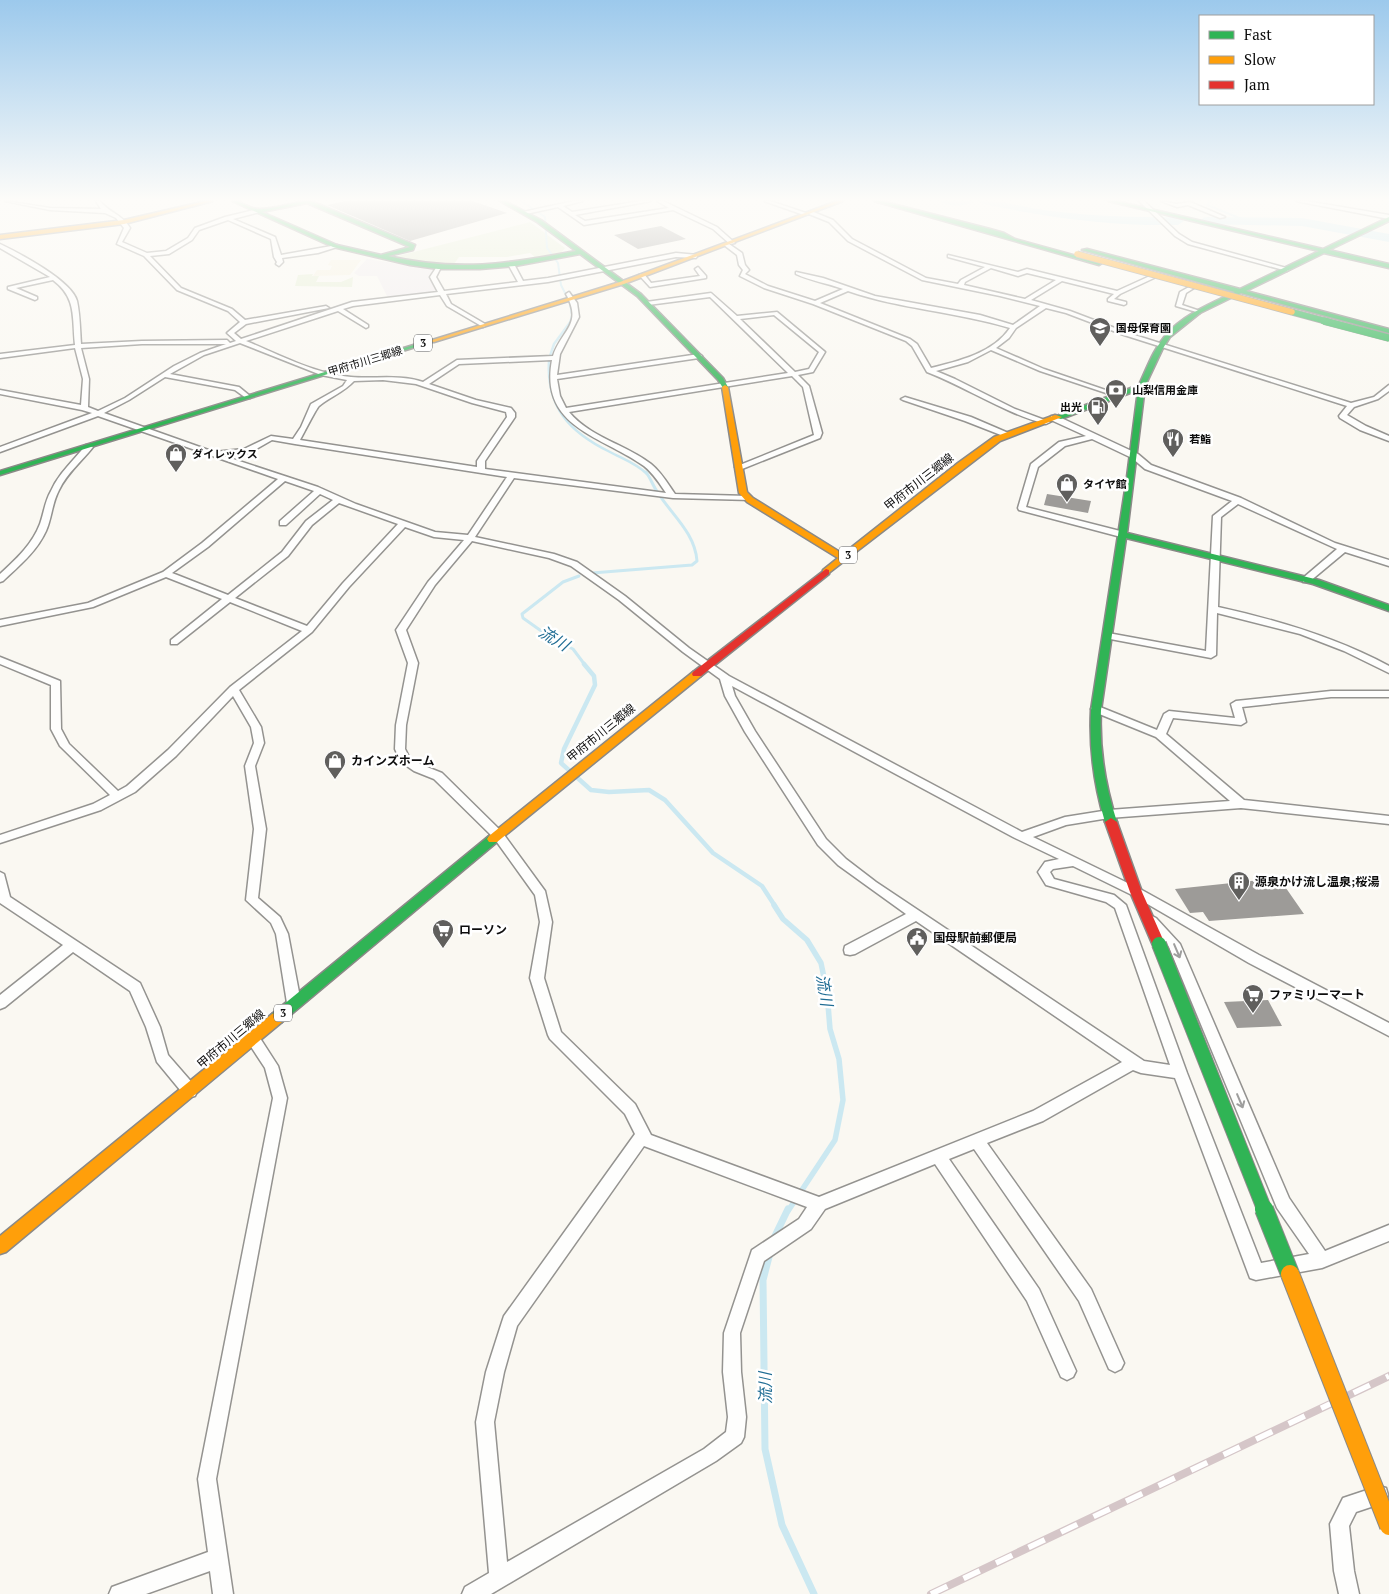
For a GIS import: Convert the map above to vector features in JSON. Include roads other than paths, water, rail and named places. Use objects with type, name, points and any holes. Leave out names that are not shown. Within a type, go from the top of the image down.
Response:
[{"type":"main road","points":[[612,275],[648,303],[725,384],[743,493],[844,558]]},
{"type":"main road","name":"甲府市川三郷線","points":[[0,473],[483,325],[570,296],[622,283],[641,275]]},
{"type":"main road","points":[[1142,275],[1389,340]]},
{"type":"main road","points":[[1159,275],[1389,340]]},
{"type":"main road","points":[[1167,275],[1389,332]]},
{"type":"main road","points":[[1180,275],[1389,332]]},
{"type":"main road","points":[[1275,275],[1198,312],[1168,336],[1142,386],[1135,456],[1121,534],[1108,636],[1096,709],[1095,735],[1099,782],[1136,892],[1159,944],[1389,1526]]},
{"type":"main road","name":"甲府市川三郷線","points":[[0,1246],[579,768],[961,465],[997,439],[1142,386]]},
{"type":"main road","points":[[1121,534],[1306,580],[1389,608]]},
{"type":"street","points":[[49,275],[72,293],[74,300],[78,348],[86,379],[84,408]]},
{"type":"street","points":[[166,275],[179,289],[230,310],[244,322]]},
{"type":"street","points":[[434,275],[441,293],[449,305],[483,325]]},
{"type":"street","points":[[516,275],[520,283]]},
{"type":"street","points":[[238,342],[230,333],[244,322],[352,304],[520,283],[565,275]]},
{"type":"street","points":[[642,275],[650,285],[704,277],[703,275]]},
{"type":"street","points":[[743,275],[766,287],[815,303],[908,340],[915,345],[929,371],[953,380],[1012,411],[1050,420],[1093,436],[1135,456],[1148,467],[1238,500],[1343,549],[1389,563]]},
{"type":"street","points":[[802,275],[810,278],[821,278],[874,298],[980,317],[1014,327]]},
{"type":"street","points":[[916,275],[924,279],[1068,312],[1126,334],[1351,405],[1376,398],[1389,387]]},
{"type":"street","points":[[960,286],[963,280],[972,275]]},
{"type":"street","points":[[1046,275],[1118,293]]},
{"type":"street","points":[[35,298],[10,288],[53,278]]},
{"type":"street","points":[[1124,303],[1110,300],[1118,293],[1152,278]]},
{"type":"street","points":[[1026,301],[1061,279]]},
{"type":"street","points":[[1191,288],[1183,292],[1179,300],[1179,306],[1198,312]]},
{"type":"street","points":[[815,303],[847,289]]},
{"type":"street","points":[[648,303],[711,295],[806,386],[818,433],[812,438],[740,467]]},
{"type":"street","points":[[570,296],[578,316],[572,329],[559,346],[555,358],[554,377],[558,398],[575,422],[586,431],[652,469],[669,496]]},
{"type":"street","points":[[0,450],[97,414],[127,399],[164,375],[202,354],[352,304]]},
{"type":"street","points":[[929,371],[966,361],[991,348],[1007,337],[1014,327],[1045,306]]},
{"type":"street","points":[[339,309],[366,326]]},
{"type":"street","points":[[566,410],[811,371],[822,352],[775,313],[736,318]]},
{"type":"street","points":[[0,356],[38,350],[137,343],[238,342],[323,374],[352,379],[384,378],[425,384],[474,402],[499,406],[511,413],[509,422],[481,461],[480,466],[482,470]]},
{"type":"street","points":[[991,348],[1042,370],[1118,396]]},
{"type":"street","points":[[554,377],[699,356]]},
{"type":"street","points":[[425,384],[457,362],[555,358]]},
{"type":"street","points":[[164,375],[237,388],[248,397]]},
{"type":"street","points":[[295,442],[305,427],[314,406],[344,387],[352,379]]},
{"type":"street","points":[[0,392],[84,408],[141,430],[319,491],[434,534],[470,538],[551,556],[574,564],[622,598],[725,678],[1022,836],[1136,892],[1254,959],[1389,1030]]},
{"type":"street","points":[[905,399],[959,415],[1009,435]]},
{"type":"street","points":[[1351,405],[1343,416],[1363,428],[1389,439]]},
{"type":"street","points":[[1093,436],[1062,444],[1034,466],[1022,508],[1121,534]]},
{"type":"street","points":[[213,454],[246,451],[268,438],[512,475],[669,496],[748,498]]},
{"type":"street","points":[[0,579],[27,554],[39,538],[52,496],[62,479],[89,447]]},
{"type":"street","points":[[512,475],[470,538],[431,584],[401,630],[413,663],[399,737],[400,749],[405,759],[418,768],[438,776],[498,835],[541,894],[546,922],[538,978],[555,1035],[630,1109],[646,1140],[819,1204]]},
{"type":"street","points":[[0,623],[90,605],[166,574],[283,479]]},
{"type":"street","points":[[283,523],[319,491]]},
{"type":"street","points":[[174,642],[285,554],[309,523],[339,500]]},
{"type":"street","points":[[1108,636],[1211,655],[1218,516],[1238,500]]},
{"type":"street","points":[[0,839],[96,807],[132,789],[172,753],[234,689],[309,630],[346,585],[404,523]]},
{"type":"street","points":[[1306,580],[1343,549]]},
{"type":"street","points":[[166,574],[309,630]]},
{"type":"street","points":[[1213,609],[1261,619],[1309,633],[1370,659],[1389,670]]},
{"type":"street","points":[[0,660],[56,684],[56,729],[65,746],[117,796]]},
{"type":"street","points":[[725,678],[730,696],[750,732],[822,842],[842,862],[916,916],[1141,1067],[1180,1073]]},
{"type":"street","points":[[234,689],[256,727],[259,742],[250,766],[260,828],[252,900],[276,920],[282,934],[294,1004]]},
{"type":"street","points":[[1160,735],[1169,714],[1241,722],[1236,704],[1331,694],[1389,694]]},
{"type":"street","points":[[1096,709],[1160,735],[1241,804]]},
{"type":"street","points":[[1022,836],[1065,821],[1109,814],[1241,804],[1389,820]]},
{"type":"street","points":[[1073,862],[1049,865],[1044,872],[1050,882],[1110,898],[1120,905],[1180,1073],[1256,1272],[1322,1260],[1389,1233]]},
{"type":"street","points":[[0,881],[4,899],[135,987],[153,1027],[162,1058],[190,1091]]},
{"type":"street","points":[[1146,914],[1174,944],[1284,1203],[1322,1260]]},
{"type":"street","points":[[850,950],[916,916]]},
{"type":"street","points":[[0,1003],[72,945]]},
{"type":"street","points":[[223,1594],[208,1479],[280,1098],[276,1079],[253,1039]]},
{"type":"street","points":[[472,1594],[710,1455],[735,1437],[737,1417],[732,1372],[732,1332],[758,1256],[805,1224],[819,1204],[1038,1116],[1134,1062]]},
{"type":"street","points":[[499,1578],[485,1422],[495,1372],[510,1322],[643,1134]]},
{"type":"street","points":[[977,1141],[1085,1295],[1115,1363]]},
{"type":"street","points":[[938,1156],[1033,1295],[1067,1371]]},
{"type":"street","points":[[1349,1594],[1344,1571],[1339,1524],[1350,1505],[1389,1492]]},
{"type":"street","points":[[119,1594],[218,1558]]},
{"type":"waterway","name":"流川","points":[[560,275],[561,285],[566,295]]},
{"type":"waterway","name":"流川","points":[[570,304],[572,315],[570,322]]},
{"type":"waterway","name":"流川","points":[[550,356],[554,344],[571,321]]},
{"type":"waterway","name":"流川","points":[[549,359],[549,376],[552,391],[556,404],[563,416],[583,436],[634,464],[647,474]]},
{"type":"waterway","name":"流川","points":[[592,573],[692,565],[697,561],[692,542],[687,533],[658,493],[646,472]]},
{"type":"waterway","name":"流川","points":[[579,576],[563,582],[522,614],[523,618],[554,640],[573,649],[585,665]]},
{"type":"waterway","name":"流川","points":[[584,664],[594,676],[595,685],[564,749],[561,763],[591,790],[609,792],[649,790],[665,800],[713,853],[762,886],[775,906]]},
{"type":"waterway","name":"流川","points":[[774,905],[783,919],[807,940],[821,963],[827,992],[830,1029],[839,1059],[843,1100],[835,1140],[788,1211]]},
{"type":"waterway","name":"流川","points":[[774,1238],[788,1209]]},
{"type":"waterway","name":"流川","points":[[770,1253],[763,1280],[765,1449],[782,1525],[814,1594]]},
{"type":"railway","points":[[931,1594],[1389,1376]]},
{"type":"place","name":"国母保育園","points":[[1100,347]]},
{"type":"place","name":"山梨信用金庫","points":[[1116,409]]},
{"type":"place","name":"出光","points":[[1098,426]]},
{"type":"place","name":"若鮨","points":[[1173,458]]},
{"type":"place","name":"ダイレックス","points":[[176,473]]},
{"type":"place","name":"タイヤ館","points":[[1067,503]]},
{"type":"place","name":"カインズホーム","points":[[335,780]]},
{"type":"place","name":"源泉かけ流し温泉;桜湯","points":[[1239,901]]},
{"type":"place","name":"ローソン","points":[[443,949]]},
{"type":"place","name":"国母駅前郵便局","points":[[917,957]]},
{"type":"place","name":"ファミリーマート","points":[[1253,1014]]}]
